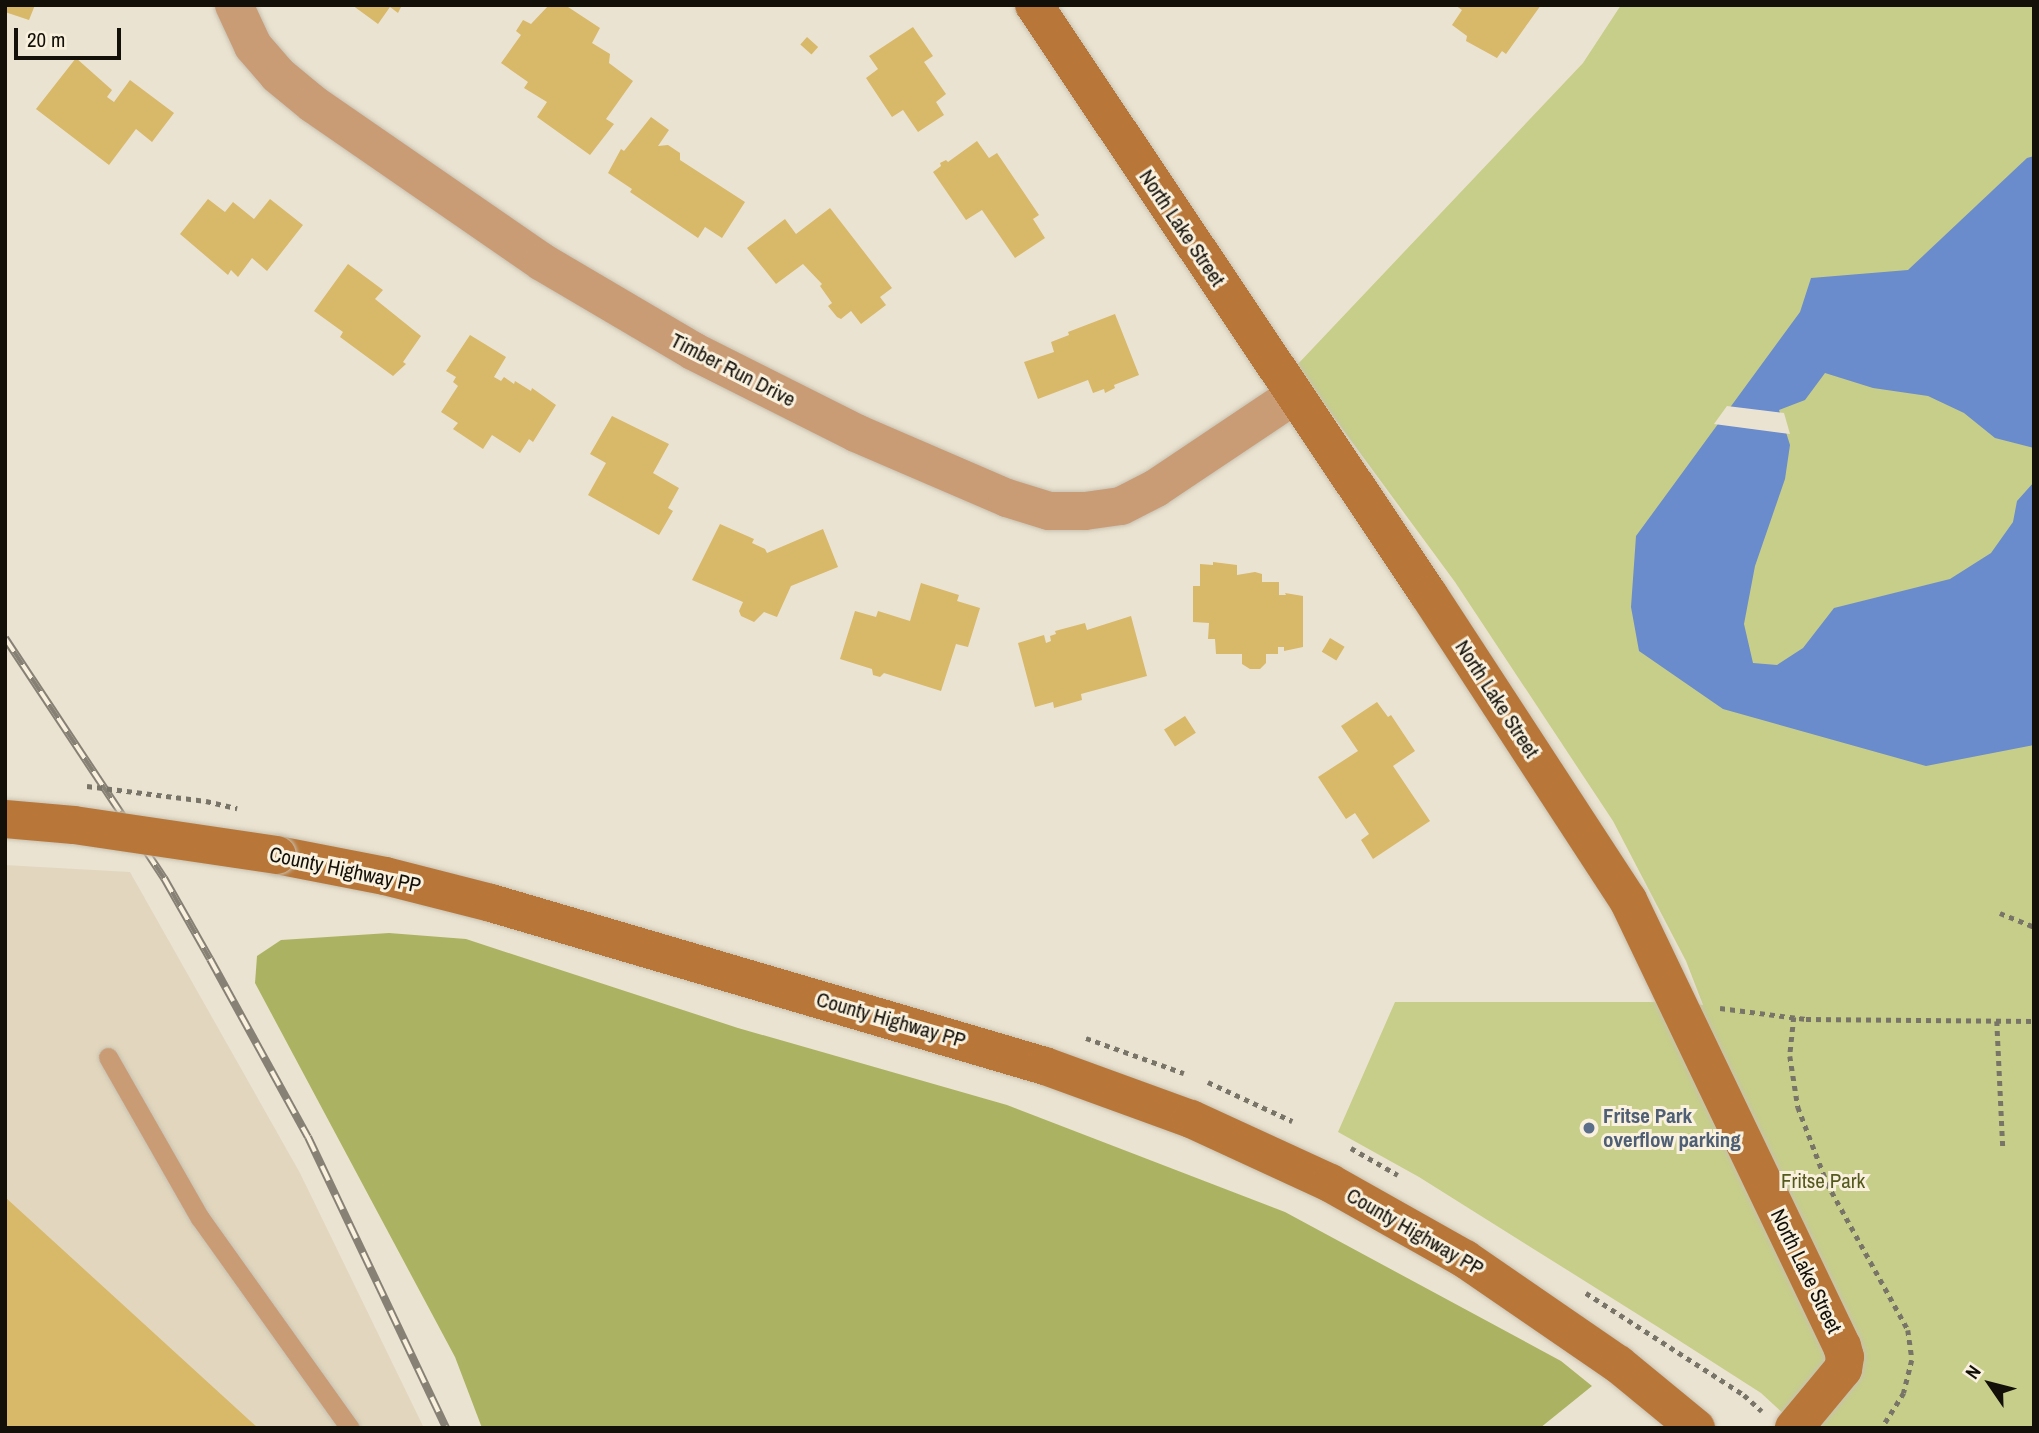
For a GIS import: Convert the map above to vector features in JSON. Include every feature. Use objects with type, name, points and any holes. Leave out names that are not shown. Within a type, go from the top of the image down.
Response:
[{"type":"main road","name":"North Lake Street","points":[[1034,5],[1628,900],[1842,1346],[1845,1357],[1843,1369],[1835,1383],[1794,1428]]},
{"type":"main road","name":"County Highway PP","points":[[5,819],[74,825],[276,855],[385,876],[491,903],[1045,1066],[1191,1119],[1330,1183],[1465,1259],[1566,1325],[1656,1393],[1696,1428]]},
{"type":"street","name":"Timber Run Drive","points":[[234,5],[253,46],[278,75],[313,104],[542,262],[693,351],[856,433],[1007,498],[1049,511],[1085,512],[1121,506],[1156,488],[1295,395]]},
{"type":"lane","points":[[108,1056],[201,1218],[350,1428]]},
{"type":"path","points":[[2000,913],[2034,927]]},
{"type":"path","points":[[1676,1002],[1794,1017],[2034,1021]]},
{"type":"path","points":[[1794,1017],[1790,1056],[1798,1107],[1827,1183],[1908,1330],[1912,1360],[1904,1393],[1882,1428]]},
{"type":"path","points":[[1997,1021],[2003,1149]]},
{"type":"shaded area","points":[[5,865],[130,872],[300,1173],[424,1428],[5,1428]]},
{"type":"green space","name":"Fritse Park","points":[[1621,5],[2034,5],[2034,1428],[1799,1428],[1761,1393],[1419,1177],[1338,1132],[1395,1002],[1676,1002],[1703,1005],[1686,961],[1613,821],[1455,582],[1296,366],[1583,63]]},
{"type":"green space","points":[[389,933],[466,939],[738,1028],[1007,1105],[1285,1212],[1561,1361],[1592,1386],[1540,1428],[482,1428],[455,1357],[255,983],[257,956],[281,940]]},
{"type":"water","points":[[2034,156],[2034,448],[1995,438],[1964,413],[1928,396],[1873,388],[1825,373],[1805,400],[1779,410],[1790,445],[1785,479],[1755,566],[1744,624],[1753,663],[1777,665],[1803,648],[1834,608],[1950,579],[1991,553],[2013,522],[2017,501],[2034,482],[2034,745],[1926,766],[1723,709],[1639,651],[1631,607],[1636,536],[1800,312],[1811,278],[1908,270],[2027,158]]},
{"type":"pier","points":[[1727,406],[1784,413],[1790,434],[1714,424]]},
{"type":"building","points":[[5,5],[35,5],[29,20],[5,12]]},
{"type":"building","points":[[352,5],[402,5],[398,13],[390,7],[378,24]]},
{"type":"building","points":[[549,5],[565,5],[600,28],[592,43],[610,54],[609,63],[633,81],[606,119],[614,124],[590,155],[537,117],[547,102],[524,88],[528,82],[501,63],[521,35],[516,31],[523,20],[531,24]]},
{"type":"building","points":[[1455,5],[1541,5],[1506,54],[1502,51],[1497,58],[1466,41],[1467,36],[1452,25],[1462,10]]},
{"type":"building","points":[[913,27],[933,56],[924,62],[946,94],[936,102],[944,115],[918,132],[903,110],[892,117],[866,78],[878,69],[869,56]]},
{"type":"building","points":[[807,37],[818,47],[811,54],[800,44]]},
{"type":"building","points":[[76,58],[112,90],[107,97],[114,102],[130,80],[174,113],[152,142],[136,129],[109,165],[36,109]]},
{"type":"building","points":[[651,117],[669,130],[658,146],[668,145],[680,153],[680,160],[745,202],[722,238],[705,227],[698,238],[630,192],[632,189],[608,173],[621,149],[624,151]]},
{"type":"building","points":[[977,141],[989,158],[997,153],[1039,215],[1033,219],[1045,238],[1015,258],[982,210],[966,220],[933,172],[941,166],[940,163],[946,160],[948,162]]},
{"type":"building","points":[[208,199],[225,212],[233,202],[254,219],[270,199],[303,225],[267,271],[252,258],[238,277],[231,270],[228,275],[180,234]]},
{"type":"building","points":[[830,208],[892,288],[880,297],[886,305],[861,324],[851,311],[841,319],[837,317],[828,306],[832,303],[820,286],[822,284],[803,264],[776,284],[747,248],[785,219],[796,234]]},
{"type":"building","points":[[348,264],[383,290],[375,299],[421,336],[403,362],[406,364],[393,376],[340,337],[343,332],[314,311]]},
{"type":"building","points":[[1115,314],[1139,375],[1114,385],[1115,388],[1105,393],[1104,389],[1093,393],[1088,380],[1038,399],[1024,362],[1054,352],[1051,342],[1069,335],[1068,332]]},
{"type":"building","points":[[470,335],[506,357],[494,377],[501,381],[504,377],[514,384],[515,381],[531,391],[532,388],[556,405],[533,442],[529,439],[520,453],[492,435],[483,449],[453,429],[458,423],[441,412],[458,386],[453,382],[456,377],[446,371]]},
{"type":"building","points":[[612,416],[669,444],[653,473],[679,488],[668,508],[673,511],[659,535],[588,495],[606,463],[590,454]]},
{"type":"building","points":[[720,524],[754,539],[752,543],[765,549],[767,553],[823,529],[838,567],[791,586],[777,617],[764,612],[754,622],[741,616],[739,611],[743,602],[692,580]]},
{"type":"building","points":[[1213,562],[1237,565],[1237,575],[1255,572],[1262,574],[1262,582],[1279,582],[1279,595],[1286,595],[1285,593],[1303,596],[1303,647],[1284,651],[1284,647],[1278,647],[1278,654],[1266,654],[1266,663],[1260,669],[1250,669],[1242,664],[1242,654],[1216,654],[1215,639],[1208,639],[1209,623],[1193,622],[1193,586],[1200,586],[1200,564],[1213,565]]},
{"type":"building","points":[[921,583],[959,595],[957,601],[980,608],[968,647],[956,644],[941,691],[884,673],[880,677],[873,675],[872,669],[840,659],[855,611],[876,617],[878,611],[910,621]]},
{"type":"building","points":[[1131,616],[1147,676],[1081,694],[1082,700],[1054,708],[1053,702],[1035,707],[1018,643],[1044,635],[1046,643],[1051,641],[1050,636],[1056,634],[1055,631],[1085,623],[1087,630]]},
{"type":"building","points":[[1330,638],[1345,647],[1336,660],[1322,652]]},
{"type":"building","points":[[1377,702],[1388,717],[1391,715],[1415,751],[1393,766],[1430,821],[1373,859],[1361,840],[1369,834],[1355,813],[1346,819],[1318,777],[1358,751],[1341,726]]},
{"type":"building","points":[[1185,716],[1196,733],[1175,746],[1164,730]]},
{"type":"building","points":[[5,1197],[258,1428],[5,1428]]},
{"type":"railway","points":[[5,638],[164,878],[210,959],[308,1137],[446,1428]]},
{"type":"place","name":"Fritse Park overflow parking","points":[[1589,1128]]}]
